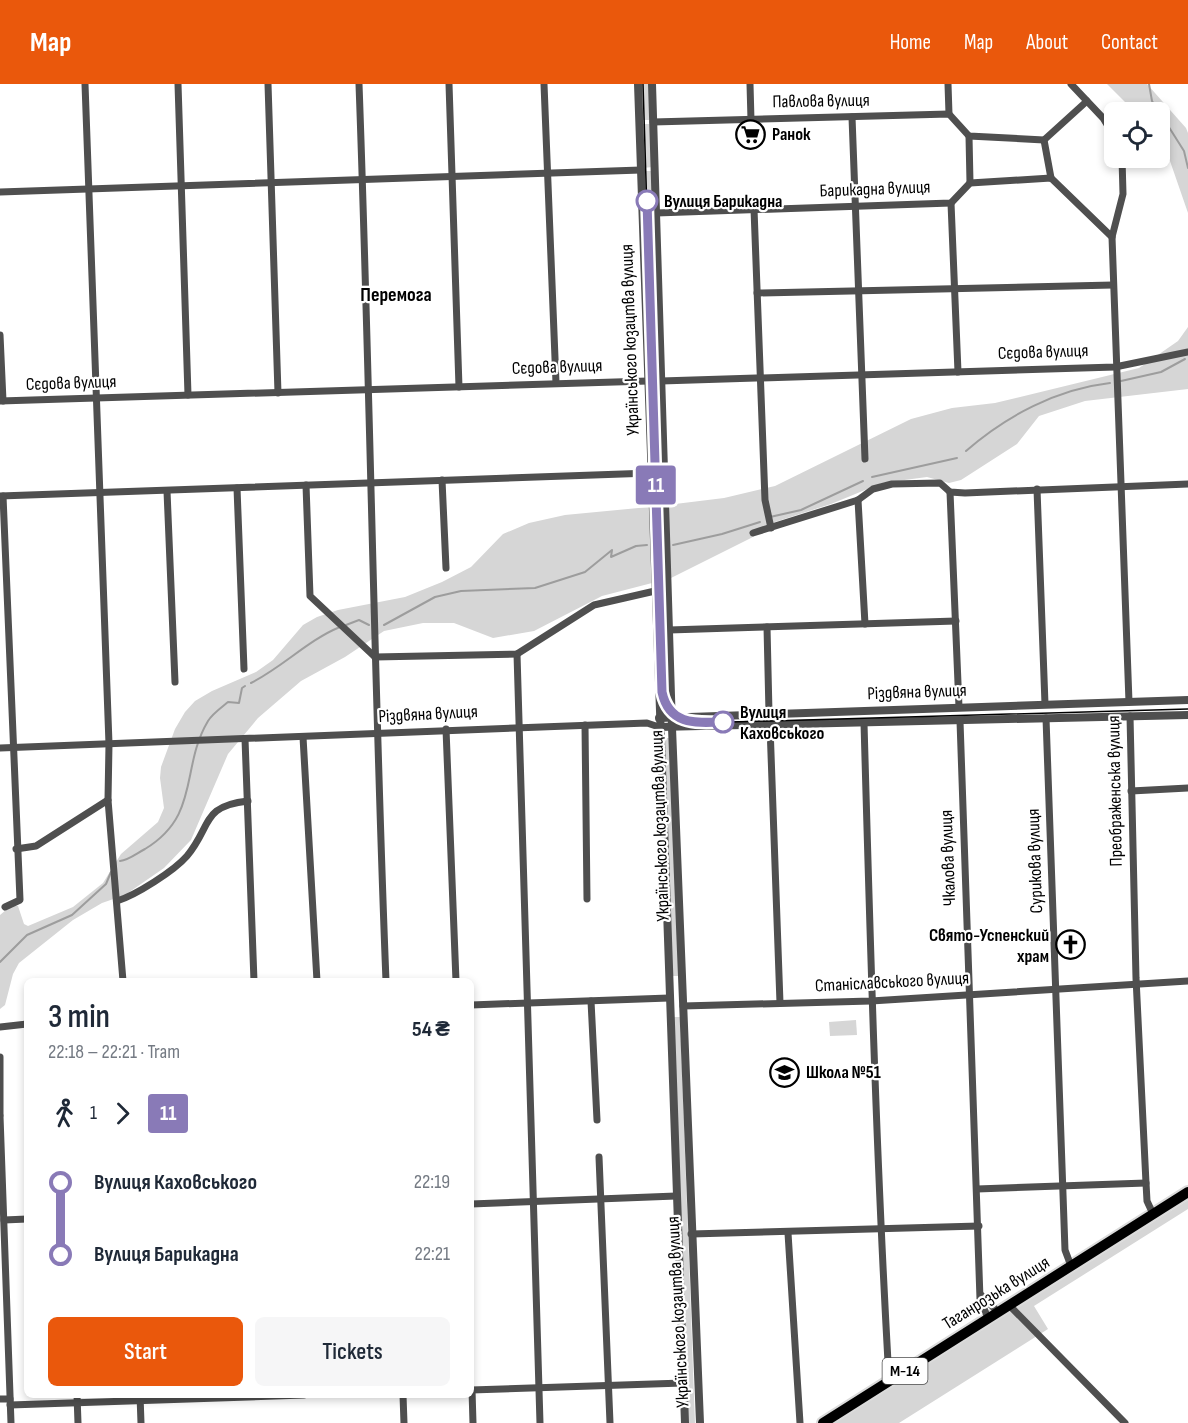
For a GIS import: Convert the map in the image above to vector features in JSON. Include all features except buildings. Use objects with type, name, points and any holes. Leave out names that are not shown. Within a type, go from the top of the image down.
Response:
[{"type":"highway","name":"Таганрозька вулиця","points":[[823,1423],[1188,1192]]},
{"type":"street","points":[[86,84],[109,744],[108,800],[123,978]]},
{"type":"street","points":[[178,84],[188,395]]},
{"type":"street","points":[[268,84],[278,393]]},
{"type":"street","points":[[359,84],[370,390],[376,733],[386,978]]},
{"type":"street","points":[[449,84],[459,387]]},
{"type":"street","points":[[544,84],[556,383]]},
{"type":"street","name":"Українського козацтва вулиця","points":[[638,84],[685,1423]]},
{"type":"street","name":"Українського козацтва вулиця","points":[[652,84],[672,728],[700,1423]]},
{"type":"street","points":[[750,84],[750,120]]},
{"type":"street","points":[[948,84],[949,114],[969,136],[970,183],[1051,178]]},
{"type":"street","points":[[1071,84],[1104,123]]},
{"type":"street","points":[[969,136],[1044,140],[1087,101]]},
{"type":"street","name":"Павлова вулиця","points":[[639,122],[949,114]]},
{"type":"street","points":[[852,117],[865,459]]},
{"type":"street","points":[[1044,140],[1051,178],[1112,237]]},
{"type":"street","name":"Преображенська вулиця","points":[[1122,168],[1123,194],[1112,237],[1115,367],[1130,716],[1137,984],[1147,1201],[1153,1214]]},
{"type":"street","points":[[0,192],[640,170]]},
{"type":"street","name":"Барикадна вулиця","points":[[642,213],[951,203],[970,183]]},
{"type":"street","points":[[951,203],[958,372]]},
{"type":"street","points":[[754,209],[765,500],[771,528]]},
{"type":"street","points":[[757,292],[859,292],[1113,285]]},
{"type":"street","points":[[0,335],[2,401]]},
{"type":"street","name":"Сєдова вулиця","points":[[2,401],[761,376],[1115,367],[1188,352]]},
{"type":"street","points":[[5,907],[20,900],[2,496],[651,473]]},
{"type":"street","points":[[442,480],[446,568]]},
{"type":"street","points":[[753,533],[858,500],[873,489],[905,482],[940,483],[950,492],[1188,484]]},
{"type":"street","points":[[306,486],[310,596],[375,657],[517,654],[594,605],[655,591]]},
{"type":"street","points":[[237,488],[244,669]]},
{"type":"street","name":"Сурикова вулиця","points":[[1037,489],[1062,1186],[1065,1250],[1071,1266]]},
{"type":"street","points":[[167,490],[175,682]]},
{"type":"street","name":"Чкалова вулиця","points":[[950,492],[980,1300],[988,1318]]},
{"type":"street","points":[[858,500],[865,624]]},
{"type":"street","points":[[669,630],[956,621]]},
{"type":"street","points":[[767,627],[780,1003]]},
{"type":"street","points":[[517,654],[517,727],[540,1423]]},
{"type":"street","name":"Різдвяна вулиця","points":[[0,748],[647,723],[659,722],[672,716],[1188,700]]},
{"type":"street","name":"Різдвяна вулиця","points":[[659,722],[672,728],[1188,714]]},
{"type":"street","points":[[864,723],[871,1001],[881,1229],[888,1362],[895,1378]]},
{"type":"street","points":[[585,725],[587,899]]},
{"type":"street","points":[[446,729],[456,978]]},
{"type":"street","points":[[303,737],[316,978]]},
{"type":"street","points":[[246,739],[254,978]]},
{"type":"street","points":[[1131,791],[1188,788]]},
{"type":"street","points":[[16,849],[36,846],[108,800]]},
{"type":"street","points":[[117,901],[150,883],[186,857],[212,813],[230,802],[248,801]]},
{"type":"street","name":"Станіславського вулиця","points":[[474,1005],[591,1001],[780,1003],[871,1001],[1188,981]]},
{"type":"street","points":[[591,1001],[597,1120]]},
{"type":"street","points":[[0,1027],[24,1024]]},
{"type":"street","points":[[0,1057],[11,1423]]},
{"type":"street","points":[[599,1157],[610,1423]]},
{"type":"street","points":[[977,1189],[1146,1183]]},
{"type":"street","points":[[474,1204],[676,1196]]},
{"type":"street","points":[[4,1220],[24,1219]]},
{"type":"street","points":[[691,1234],[979,1226]]},
{"type":"street","points":[[788,1233],[800,1423]]},
{"type":"street","points":[[981,1295],[998,1312]]},
{"type":"street","points":[[1009,1305],[1125,1423]]},
{"type":"street","points":[[474,1390],[683,1383]]},
{"type":"street","points":[[0,1400],[10,1402],[140,1398],[141,1423]]},
{"type":"street","points":[[403,1398],[404,1423]]},
{"type":"street","points":[[471,1398],[473,1423]]},
{"type":"street","points":[[77,1399],[78,1423]]},
{"type":"shaded area","points":[[639,84],[650,84],[651,120],[641,120]]},
{"type":"shaded area","points":[[1107,84],[1147,84],[1163,102],[1125,102]]},
{"type":"shaded area","points":[[1170,110],[1188,133],[1188,213],[1170,161]]},
{"type":"shaded area","points":[[641,124],[651,124],[653,167],[642,168]]},
{"type":"shaded area","points":[[642,171],[653,171],[654,211],[644,211]]},
{"type":"shaded area","points":[[644,215],[654,215],[659,378],[649,379]]},
{"type":"shaded area","points":[[1188,327],[1188,389],[1085,401],[1039,416],[1017,444],[961,480],[949,483],[927,477],[882,483],[831,504],[775,522],[751,538],[669,579],[667,505],[724,498],[775,486],[911,419],[952,408],[995,403],[1139,368],[1178,341]]},
{"type":"shaded area","points":[[650,383],[660,383],[669,686],[660,687]]},
{"type":"shaded area","points":[[649,507],[652,583],[602,596],[534,631],[493,638],[454,623],[423,623],[384,631],[345,657],[301,681],[258,718],[228,754],[191,840],[164,868],[125,895],[102,903],[73,920],[19,963],[13,974],[5,1005],[0,1009],[0,915],[12,905],[18,906],[24,924],[28,926],[73,907],[103,883],[121,854],[158,822],[164,808],[160,778],[161,767],[175,729],[195,701],[256,672],[273,660],[303,625],[317,617],[338,610],[405,597],[442,582],[471,567],[503,534],[529,523],[565,515]]},
{"type":"shaded area","points":[[661,738],[671,738],[679,976],[670,976]]},
{"type":"shaded area","points":[[672,1017],[680,1017],[695,1423],[687,1423]]},
{"type":"shaded area","points":[[856,1020],[857,1035],[830,1036],[829,1022]]},
{"type":"shaded area","points":[[1188,1200],[1188,1209],[1034,1306],[1048,1329],[899,1423],[834,1423]]},
{"type":"waterway","points":[[1149,84],[1153,102]]},
{"type":"waterway","points":[[1170,129],[1184,151],[1188,168]]},
{"type":"waterway","points":[[1121,381],[1161,372],[1185,359]]},
{"type":"waterway","points":[[966,451],[998,426],[1033,406],[1071,391],[1110,383]]},
{"type":"waterway","points":[[872,477],[957,458]]},
{"type":"waterway","points":[[770,517],[801,510],[863,481]]},
{"type":"waterway","points":[[673,545],[722,534],[760,522]]},
{"type":"waterway","points":[[384,625],[435,597],[461,591],[535,588],[585,572],[612,550],[611,557],[636,546],[647,545]]},
{"type":"waterway","points":[[346,625],[359,620],[369,625]]},
{"type":"waterway","points":[[251,683],[328,632],[340,627]]},
{"type":"waterway","points":[[120,861],[130,858],[163,836],[175,821],[187,790],[194,756],[208,721],[228,702],[239,703],[242,688],[245,686]]},
{"type":"waterway","points":[[0,962],[27,935],[72,915],[106,884],[111,872]]},
{"type":"tram line","points":[[643,84],[662,692],[666,705],[673,714],[678,718],[697,723],[1188,709]]},
{"type":"tram line","name":"11","points":[[647,201],[662,692],[668,709],[679,719],[697,723],[723,722]]},
{"type":"place","name":"Ранок","points":[[751,134]]},
{"type":"place","name":"Вулиця Барикадна","points":[[647,201]]},
{"type":"place","name":"Вулиця Каховського","points":[[723,722]]},
{"type":"place","name":"Свято-Успенский храм","points":[[1070,945]]},
{"type":"place","name":"Школа №51","points":[[785,1072]]},
{"type":"district","name":"Перемога","points":[[396,295]]}]
